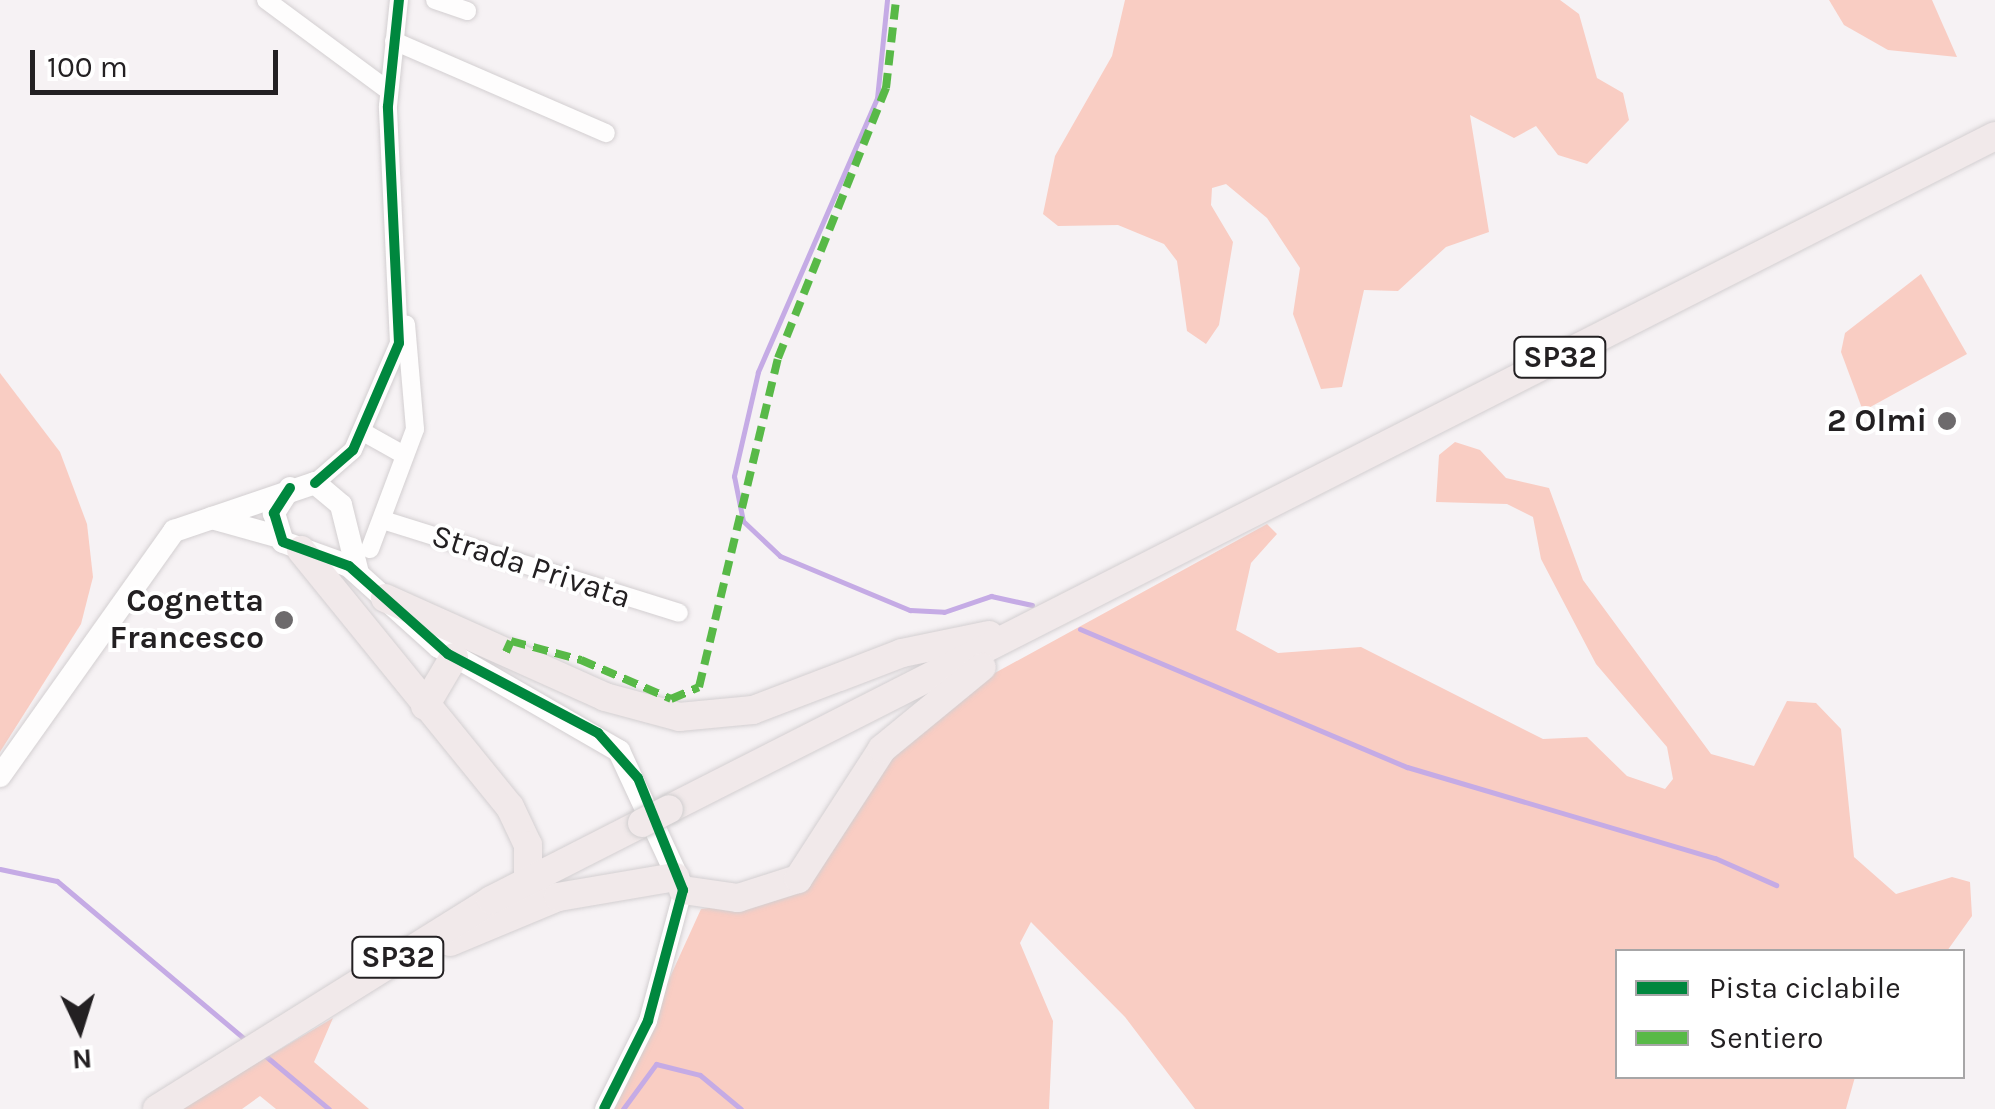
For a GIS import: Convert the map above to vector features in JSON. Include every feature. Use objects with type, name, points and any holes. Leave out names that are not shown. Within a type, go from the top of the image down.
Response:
[{"type":"main road","name":"SP32","points":[[157,1109],[528,880],[1995,136]]},
{"type":"main road","points":[[298,546],[515,814],[528,845],[528,880]]},
{"type":"main road","points":[[281,1030],[543,902],[679,883],[738,898],[798,879],[899,732],[982,668],[1115,596],[1125,578]]},
{"type":"main road","points":[[385,598],[606,698],[678,717],[753,710],[902,653],[1039,622]]},
{"type":"main road","points":[[425,706],[454,657]]},
{"type":"street","points":[[266,0],[389,90]]},
{"type":"street","points":[[370,549],[415,429],[415,380],[402,310],[389,90],[399,0]]},
{"type":"street","points":[[435,0],[467,11]]},
{"type":"street","points":[[394,41],[606,133]]},
{"type":"street","points":[[0,776],[160,545],[209,518],[290,488],[316,483],[345,462],[393,366],[402,310]]},
{"type":"street","points":[[363,432],[404,456]]},
{"type":"street","points":[[345,462],[341,528],[358,573]]},
{"type":"street","points":[[316,483],[340,503]]},
{"type":"street","points":[[290,488],[275,510],[298,546]]},
{"type":"street","points":[[209,518],[298,546],[358,573],[454,657],[619,751],[679,883],[648,1021],[604,1109]]},
{"type":"street","name":"Strada Privata","points":[[383,520],[679,613]]},
{"type":"street","points":[[298,546],[341,528]]},
{"type":"shaded area","points":[[1125,0],[1560,0],[1579,14],[1597,78],[1623,93],[1629,120],[1587,164],[1558,155],[1536,126],[1514,138],[1470,115],[1489,232],[1446,247],[1398,291],[1364,290],[1342,387],[1321,389],[1293,314],[1300,268],[1267,218],[1226,184],[1212,188],[1211,205],[1233,242],[1219,325],[1206,344],[1187,331],[1177,261],[1164,244],[1118,225],[1058,226],[1043,214],[1055,156],[1112,56]]},
{"type":"shaded area","points":[[1829,0],[1932,0],[1957,57],[1888,50],[1844,25]]},
{"type":"shaded area","points":[[1921,274],[1967,354],[1863,411],[1841,352],[1845,333]]},
{"type":"shaded area","points":[[0,373],[60,452],[87,524],[93,577],[81,624],[0,752]]},
{"type":"shaded area","points":[[1455,442],[1480,450],[1506,478],[1549,488],[1583,580],[1711,754],[1754,766],[1787,701],[1816,703],[1841,729],[1854,857],[1896,894],[1952,877],[1970,882],[1972,916],[1948,949],[1615,949],[1615,1079],[1854,1079],[1846,1109],[1195,1109],[1125,1017],[1031,922],[1020,943],[1053,1021],[1049,1109],[610,1109],[701,909],[776,899],[876,764],[993,674],[1267,524],[1277,534],[1251,563],[1236,630],[1278,653],[1361,647],[1543,739],[1587,737],[1627,776],[1665,789],[1673,779],[1667,747],[1596,664],[1541,559],[1533,517],[1507,504],[1436,502],[1439,455]]},
{"type":"shaded area","points":[[333,1018],[314,1062],[369,1109],[276,1109],[260,1096],[242,1109],[179,1109]]},
{"type":"waterway","points":[[887,0],[877,98],[758,372],[734,476],[743,521],[780,556],[910,610],[944,612],[991,596],[1032,605]]},
{"type":"waterway","points":[[1080,629],[1407,767],[1715,858],[1776,885]]},
{"type":"waterway","points":[[0,869],[57,881],[246,1040]]},
{"type":"waterway","points":[[262,1053],[329,1109]]},
{"type":"waterway","points":[[623,1109],[656,1064],[700,1075],[741,1109]]},
{"type":"marked path","points":[[506,652],[511,641],[581,660],[671,699],[699,687],[778,358],[886,88],[896,0]]},
{"type":"cycle path","points":[[315,483],[353,450],[399,343],[388,106],[399,0]]},
{"type":"cycle path","points":[[290,488],[274,513],[283,542],[349,566],[448,654],[598,733],[638,778],[683,890],[648,1021],[604,1109]]},
{"type":"place","name":"2 Olmi","points":[[1947,421]]},
{"type":"place","name":"Cognetta Francesco","points":[[284,620]]}]
